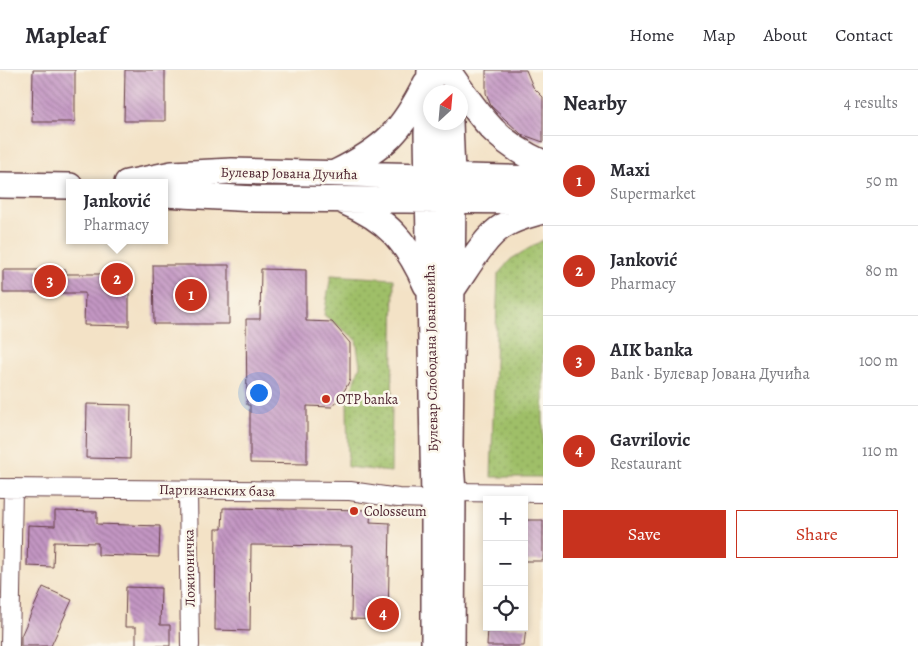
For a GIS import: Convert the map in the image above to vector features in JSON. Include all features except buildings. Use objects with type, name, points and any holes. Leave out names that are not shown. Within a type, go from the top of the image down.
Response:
[{"type":"street","points":[[336,173],[375,152],[400,129],[414,108],[442,76],[489,128],[508,144],[543,163]]},
{"type":"street","name":"Булевар Слободана Јовановића","points":[[434,646],[443,495],[450,447],[441,292],[442,76]]},
{"type":"street","name":"Булевар Слободана Јовановића","points":[[440,188],[449,130]]},
{"type":"street","name":"Булевар Јована Дучића","points":[[147,179],[172,174],[232,171],[336,173],[440,188]]},
{"type":"street","points":[[440,188],[543,179]]},
{"type":"street","points":[[0,185],[66,186]]},
{"type":"street","points":[[440,188],[543,201]]},
{"type":"street","name":"Булевар Јована Дучића","points":[[168,194],[255,199],[338,200],[440,188]]},
{"type":"street","points":[[338,200],[367,211],[392,230],[441,292],[501,227],[518,218],[543,211]]},
{"type":"street","points":[[7,488],[10,646]]},
{"type":"street","name":"Партизанских база","points":[[7,488],[350,491],[398,498],[543,493]]},
{"type":"street","name":"Ложионичка","points":[[188,490],[190,646]]},
{"type":"street","name":"Булевар Слободана Јовановића","points":[[443,495],[452,646]]},
{"type":"green space","points":[[543,240],[543,477],[491,477],[498,274],[511,259]]},
{"type":"green space","points":[[331,275],[394,279],[391,472],[348,467],[347,404],[360,366],[356,339],[324,315]]},
{"type":"place","name":"Janković","points":[[117,279]]},
{"type":"place","name":"AIK banka","points":[[50,281]]},
{"type":"place","name":"Maxi","points":[[191,295]]},
{"type":"place","name":"OTP banka","points":[[326,399]]},
{"type":"place","name":"Colosseum","points":[[354,511]]},
{"type":"place","name":"Gavrilovic","points":[[383,614]]}]
